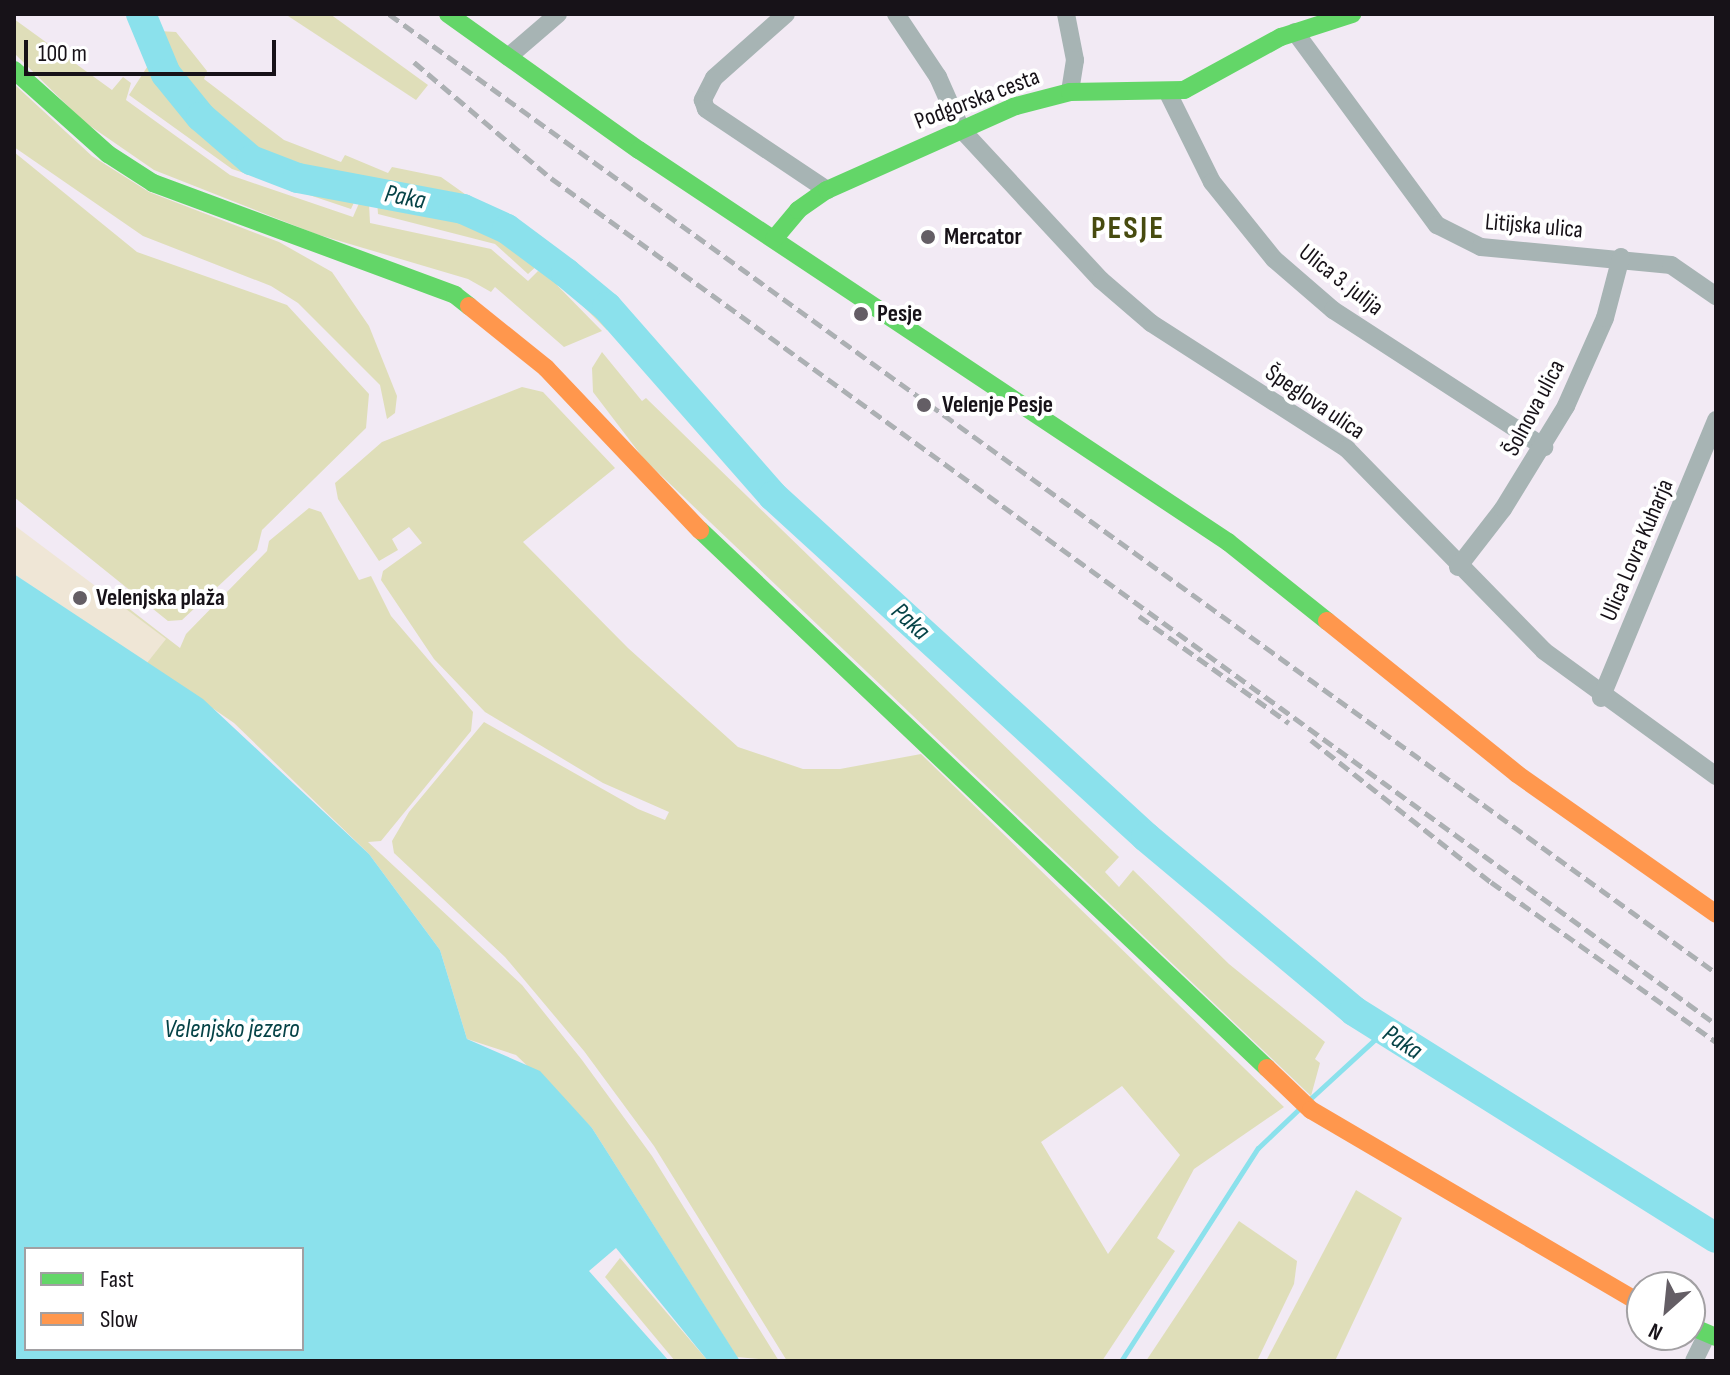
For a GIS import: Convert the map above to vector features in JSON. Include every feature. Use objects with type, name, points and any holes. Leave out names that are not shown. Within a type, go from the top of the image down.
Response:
[{"type":"street","points":[[448,14],[774,239],[1228,542],[1517,774],[1716,914]]},
{"type":"street","points":[[508,57],[558,14]]},
{"type":"street","points":[[786,14],[714,78],[703,100],[712,114],[827,190]]},
{"type":"street","name":"Špeglova ulica","points":[[896,14],[938,77],[961,129],[1132,309],[1347,449],[1458,567],[1601,698],[1716,776]]},
{"type":"street","points":[[1066,14],[1075,60],[1070,92]]},
{"type":"street","name":"Podgorska cesta","points":[[774,239],[798,210],[827,190],[961,129],[1070,92],[1168,93],[1213,79],[1295,32],[1352,14]]},
{"type":"street","name":"Litijska ulica","points":[[1295,32],[1437,225],[1481,247],[1621,257],[1671,265],[1716,296]]},
{"type":"street","points":[[14,70],[108,154],[153,183],[455,295],[546,368],[643,476],[1311,1110],[1520,1238],[1626,1295]]},
{"type":"street","name":"Ulica 3. julija","points":[[1168,93],[1212,182],[1284,269],[1333,310],[1544,447]]},
{"type":"street","name":"Šolnova ulica","points":[[1458,567],[1544,447],[1588,359],[1621,257]]},
{"type":"street","name":"Ulica Lovra Kuharja","points":[[1601,698],[1716,420]]},
{"type":"green space","points":[[285,14],[330,14],[428,85],[416,100]]},
{"type":"green space","points":[[14,19],[112,90],[123,77],[131,83],[126,100],[230,175],[353,217],[360,201],[369,204],[370,223],[491,249],[528,281],[538,271],[546,274],[602,331],[564,347],[495,287],[491,292],[468,279],[316,234],[154,170],[83,121],[14,53]]},
{"type":"green space","points":[[159,31],[176,32],[207,71],[204,79],[284,140],[341,162],[345,155],[388,173],[392,167],[441,177],[479,204],[316,174],[255,146],[191,92]]},
{"type":"green space","points":[[151,61],[194,122],[230,154],[300,187],[358,194],[351,209],[232,169],[129,95]]},
{"type":"green space","points":[[14,84],[92,156],[149,192],[279,242],[332,272],[369,326],[397,396],[395,413],[387,419],[380,385],[298,303],[271,286],[143,236],[14,147]]},
{"type":"green space","points":[[14,152],[137,252],[287,305],[369,394],[366,428],[262,530],[257,550],[182,620],[168,621],[14,497]]},
{"type":"green space","points":[[377,200],[476,222],[509,238],[598,305],[614,326],[607,330],[540,263],[528,274],[495,244],[378,214]]},
{"type":"green space","points":[[602,352],[642,401],[646,398],[1119,857],[1105,872],[1119,887],[1133,870],[1229,964],[1325,1042],[1315,1059],[1320,1063],[1311,1096],[644,459],[593,392],[592,368]]},
{"type":"green space","points":[[522,387],[543,392],[615,468],[523,542],[628,648],[738,747],[803,769],[840,769],[921,754],[1284,1107],[1194,1169],[1157,1238],[1175,1251],[1102,1361],[787,1361],[654,1146],[584,1051],[505,957],[394,853],[392,841],[409,812],[484,722],[638,809],[665,820],[669,812],[603,783],[485,712],[434,659],[381,580],[383,571],[422,543],[409,527],[392,539],[398,550],[379,561],[338,499],[335,483],[382,442]],"holes":[[[1122,1086],[1180,1155],[1108,1254],[1041,1142]]]},
{"type":"green space","points":[[309,508],[321,512],[359,580],[371,576],[391,616],[473,712],[471,731],[381,841],[368,842],[522,985],[582,1060],[652,1156],[779,1361],[737,1357],[592,1128],[516,1055],[467,1039],[440,950],[369,854],[234,723],[147,663],[114,609],[123,604],[180,648],[186,634],[267,551],[269,541]]},
{"type":"green space","points":[[1356,1190],[1402,1218],[1335,1361],[1266,1361]]},
{"type":"green space","points":[[1239,1221],[1297,1261],[1294,1284],[1257,1361],[1146,1361]]},
{"type":"green space","points":[[620,1258],[708,1361],[675,1361],[605,1277]]},
{"type":"sand","name":"Velenjska plaža","points":[[14,525],[166,639],[147,663],[14,574]]},
{"type":"water","name":"Velenjsko jezero","points":[[14,574],[203,699],[369,854],[440,950],[467,1039],[540,1071],[592,1128],[740,1361],[708,1361],[616,1248],[589,1271],[669,1361],[14,1361]]},
{"type":"waterway","name":"Paka","points":[[141,14],[166,74],[201,117],[251,160],[298,178],[463,209],[507,229],[566,273],[607,307],[773,496],[1146,837],[1354,1011],[1716,1238]]},
{"type":"waterway","points":[[1310,1099],[1384,1031]]},
{"type":"waterway","points":[[1121,1361],[1258,1148],[1300,1108]]},
{"type":"railway","points":[[389,14],[1716,973]]},
{"type":"railway","points":[[414,62],[551,178],[1716,1024]]},
{"type":"railway","points":[[1139,616],[1289,723]]},
{"type":"railway","points":[[1311,740],[1491,882],[1716,1042]]},
{"type":"traffic: fast","points":[[448,14],[639,150],[1228,542],[1327,621]]},
{"type":"traffic: fast","points":[[774,239],[798,210],[827,190],[1016,106],[1070,92],[1184,90],[1281,37],[1352,14]]},
{"type":"traffic: fast","points":[[14,70],[108,154],[153,183],[455,295],[469,306]]},
{"type":"traffic: fast","points":[[700,530],[1267,1068]]},
{"type":"traffic: fast","points":[[1706,1333],[1716,1337]]},
{"type":"traffic: slow","points":[[469,306],[546,368],[700,530]]},
{"type":"traffic: slow","points":[[1327,621],[1517,774],[1716,914]]},
{"type":"traffic: slow","points":[[1267,1068],[1311,1110],[1626,1295]]},
{"type":"place","name":"Mercator","points":[[928,237]]},
{"type":"place","name":"Pesje","points":[[861,314]]},
{"type":"place","name":"Velenje Pesje","points":[[924,405]]},
{"type":"place","name":"Velenjska plaža","points":[[80,598]]},
{"type":"district","name":"PESJE","points":[[1128,229]]}]
